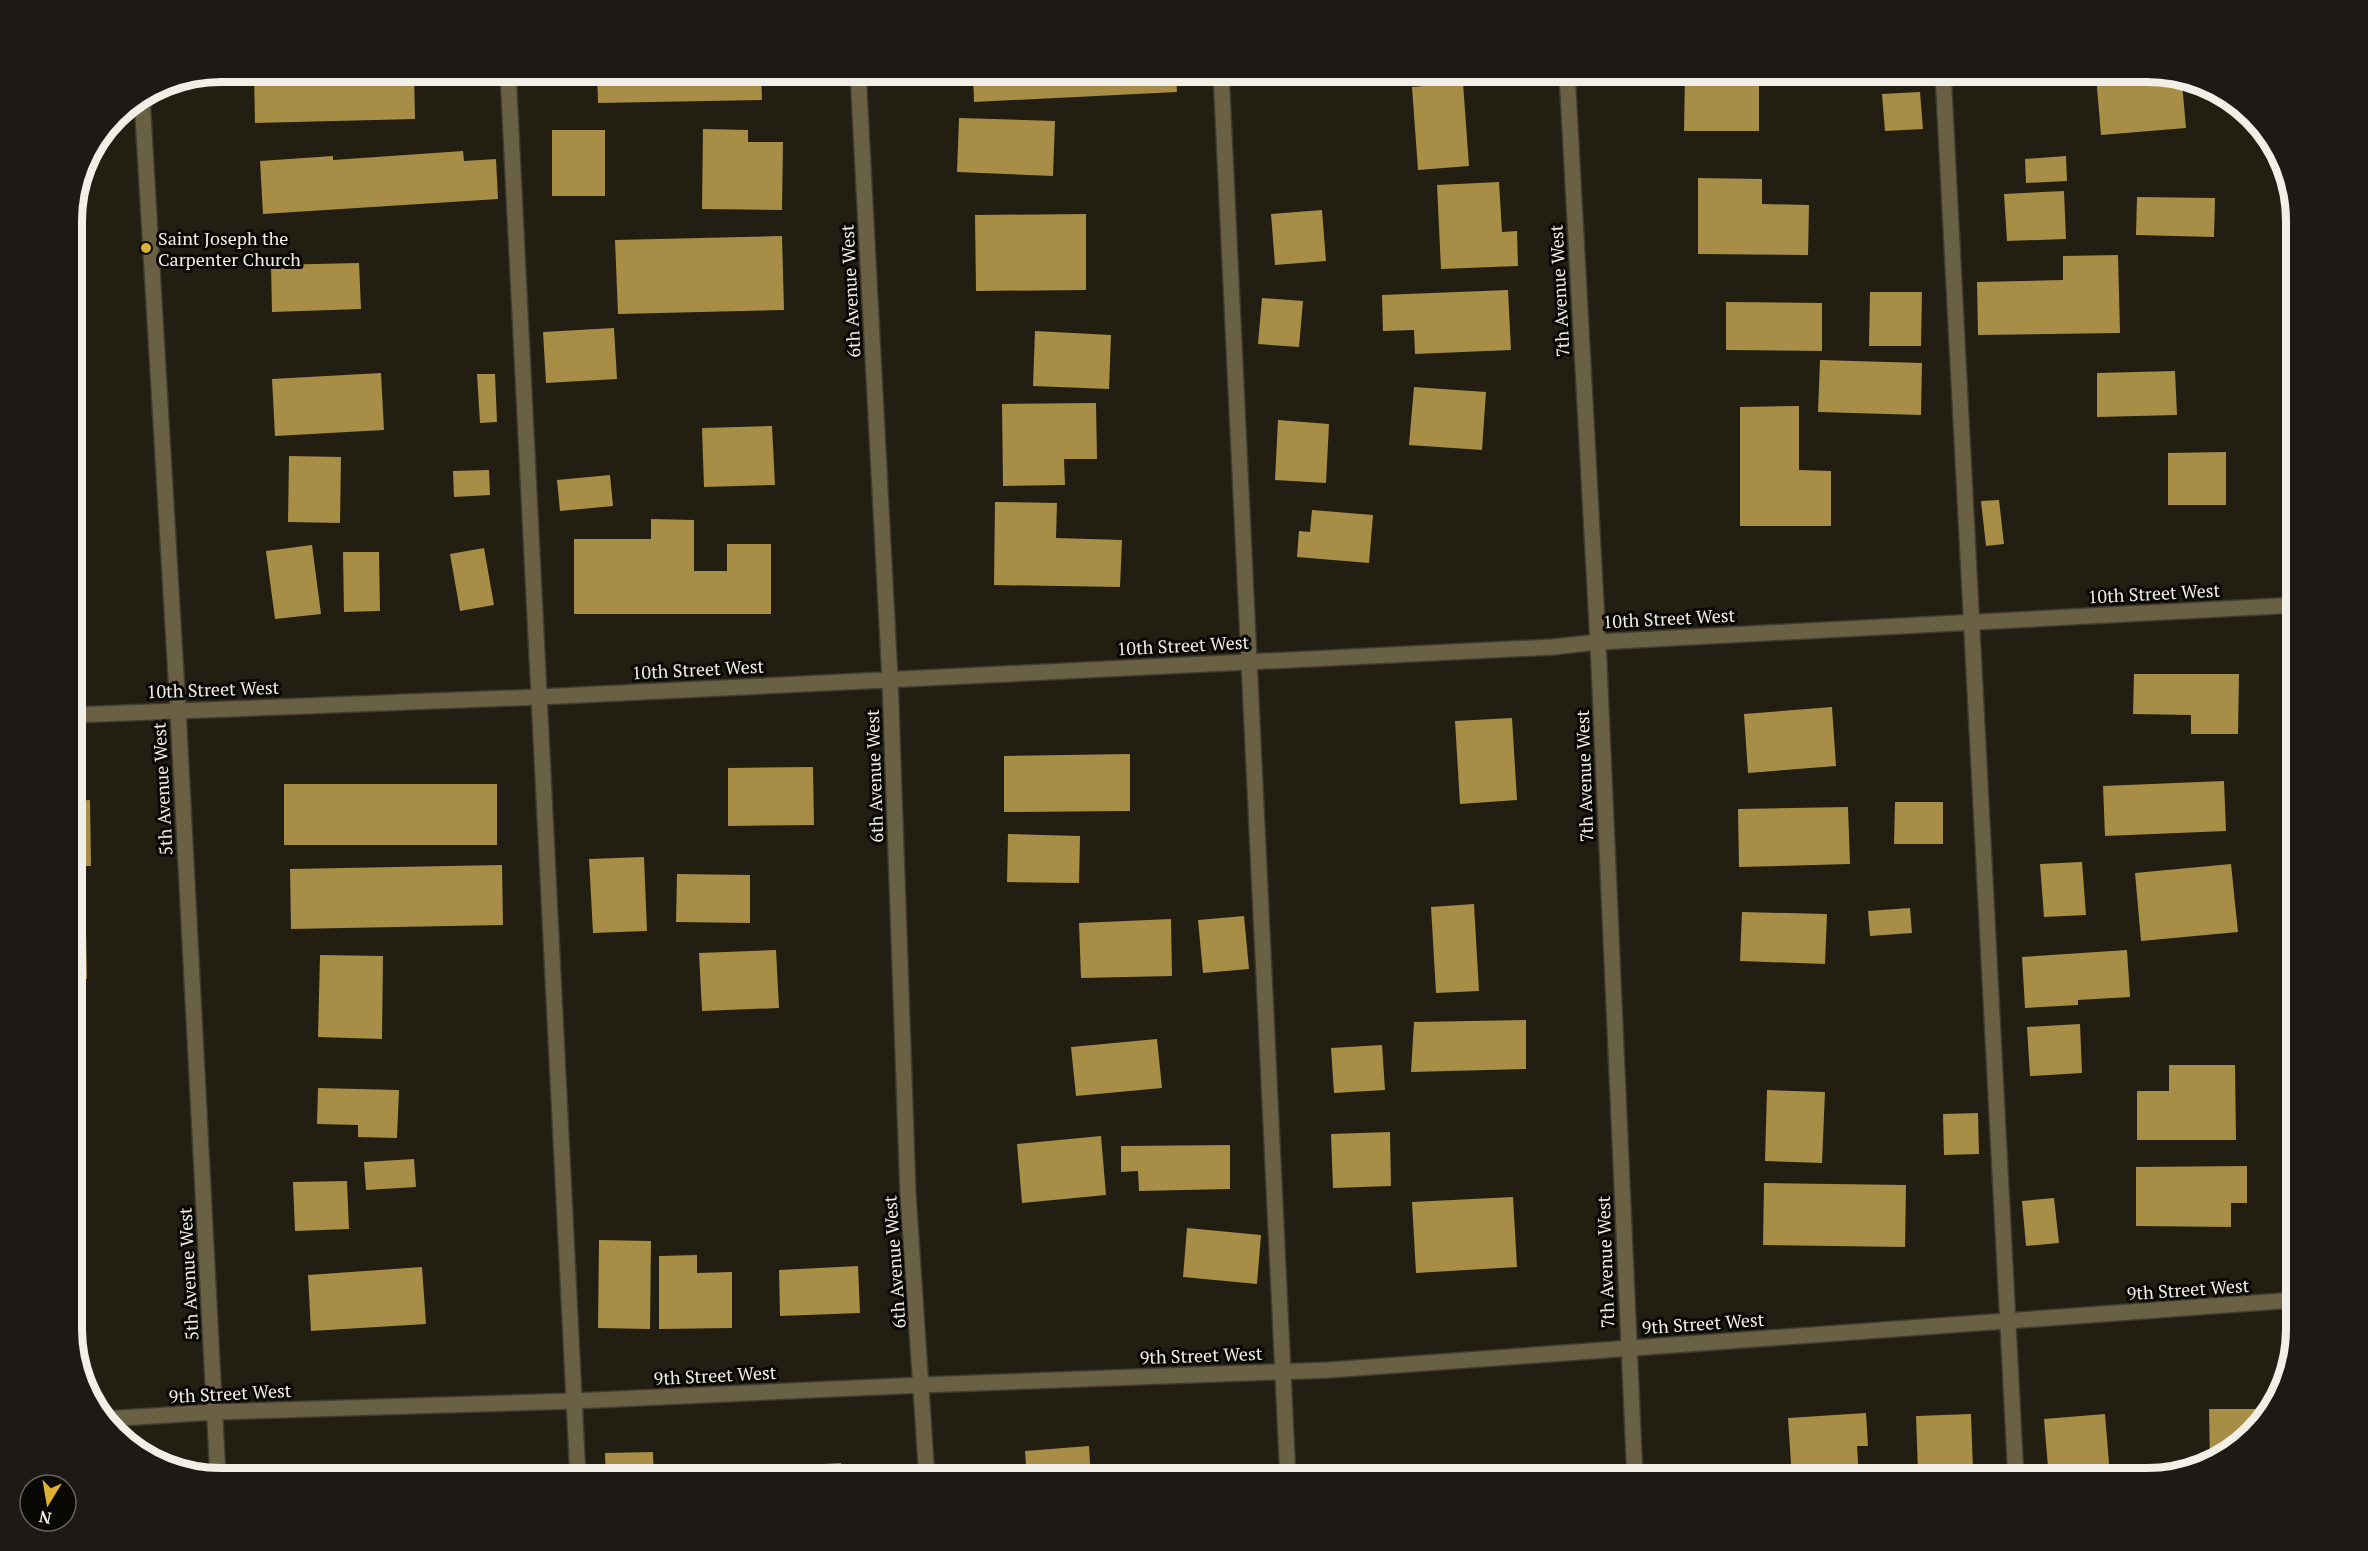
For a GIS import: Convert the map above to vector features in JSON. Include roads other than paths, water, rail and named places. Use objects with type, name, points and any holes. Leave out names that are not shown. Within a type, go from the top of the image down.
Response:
[{"type":"street","points":[[1221,82],[1287,1468]]},
{"type":"street","name":"7th Avenue West","points":[[1568,82],[1598,642],[1634,1468]]},
{"type":"street","points":[[1944,82],[2010,1321],[2016,1468]]},
{"type":"street","points":[[509,83],[578,1468]]},
{"type":"street","name":"6th Avenue West","points":[[859,83],[890,679],[908,1194],[926,1468]]},
{"type":"street","name":"5th Avenue West","points":[[143,107],[178,710],[218,1468]]},
{"type":"street","name":"10th Street West","points":[[83,714],[539,697],[1553,647],[1598,642],[2286,606]]},
{"type":"street","name":"9th Street West","points":[[115,1418],[215,1412],[574,1401],[1282,1372],[2286,1301]]},
{"type":"place","name":"Saint Joseph the Carpenter Church","points":[[146,248]]}]
